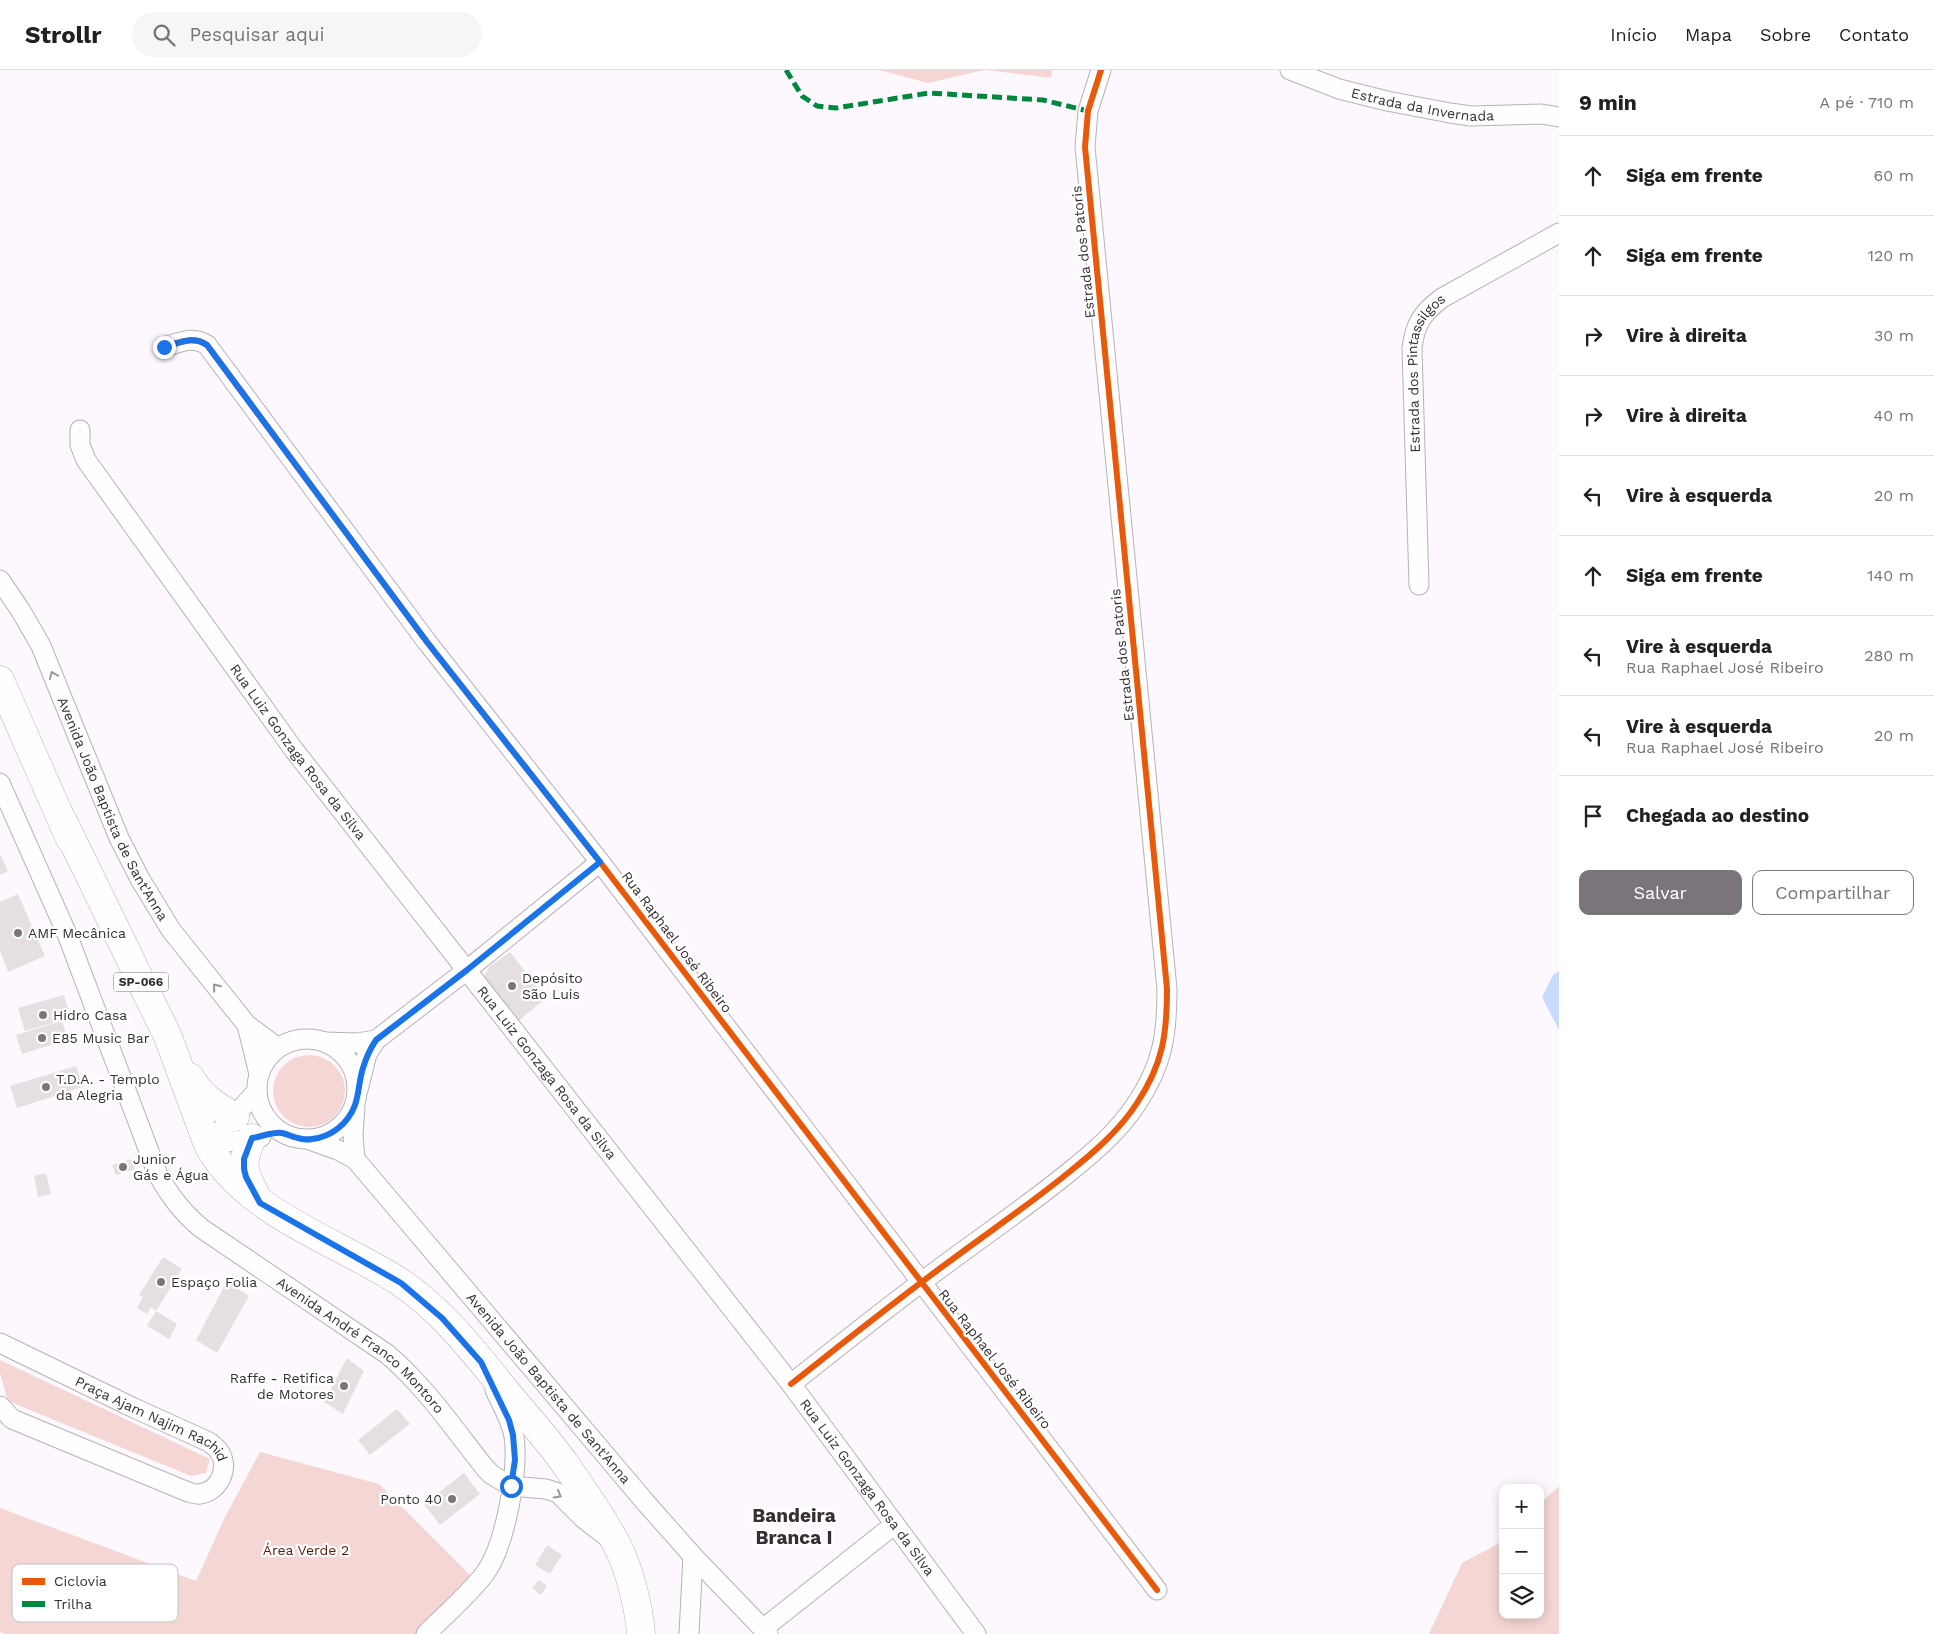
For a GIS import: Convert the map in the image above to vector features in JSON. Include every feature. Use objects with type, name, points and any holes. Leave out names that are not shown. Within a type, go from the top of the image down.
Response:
[{"type":"main road","name":"SP-066","points":[[0,680],[64,823],[168,1037],[208,1146],[215,1158],[260,1203],[401,1283],[442,1318],[565,1464],[617,1545],[635,1594],[641,1634]]},
{"type":"main road","name":"SP-066","points":[[64,823],[127,980],[177,1094],[200,1160],[211,1180],[249,1212],[292,1237],[377,1268]]},
{"type":"main road","points":[[168,1037],[195,1087],[216,1106],[235,1117]]},
{"type":"main road","points":[[177,1094],[208,1146],[211,1180]]},
{"type":"main road","points":[[252,1138],[244,1159],[244,1169],[246,1177],[260,1203]]},
{"type":"street","name":"Estrada dos Patoris","points":[[791,1384],[920,1283],[1043,1194],[1085,1159],[1115,1131],[1137,1103],[1163,1050],[1167,1019],[1167,989],[1085,147],[1088,111],[1101,70]]},
{"type":"street","name":"Estrada da Invernada","points":[[1290,70],[1339,89],[1387,101],[1450,113],[1471,116],[1534,114],[1559,117]]},
{"type":"street","name":"Estrada dos Pintassilgos","points":[[1419,585],[1412,348],[1414,333],[1419,321],[1429,308],[1442,298],[1559,233]]},
{"type":"street","name":"Rua Raphael José Ribeiro","points":[[164,347],[192,339],[200,340],[207,345],[427,642],[600,862],[920,1283],[1157,1590]]},
{"type":"street","name":"Rua Luiz Gonzaga Rosa da Silva","points":[[80,430],[80,445],[86,460],[294,750],[791,1384],[976,1634]]},
{"type":"street","name":"Avenida João Baptista de Sant'Anna","points":[[0,580],[41,646],[119,838],[140,879],[171,930],[247,1026],[278,1048]]},
{"type":"street","name":"Avenida André Franco Montoro","points":[[0,783],[67,934],[158,1175],[171,1198],[201,1228],[387,1354],[420,1386],[484,1468],[492,1475],[511,1486],[546,1489],[558,1493],[584,1519],[617,1545]]},
{"type":"street","points":[[258,1082],[260,1107],[268,1122],[281,1133],[295,1138],[310,1140],[324,1137],[338,1130],[348,1119],[368,1054],[376,1040],[467,970],[600,862]]},
{"type":"street","name":"Avenida João Baptista de Sant'Anna","points":[[247,1026],[258,1082]]},
{"type":"street","points":[[208,1146],[235,1117],[258,1082],[266,1059],[278,1048],[292,1041],[308,1039],[324,1042],[357,1043],[376,1040]]},
{"type":"street","points":[[324,1042],[338,1049],[349,1060],[356,1075],[353,1134],[354,1159]]},
{"type":"street","points":[[208,1146],[281,1133]]},
{"type":"street","name":"Avenida João Baptista de Sant'Anna","points":[[310,1140],[338,1150],[354,1159],[693,1556],[766,1631]]},
{"type":"street","name":"Praça Ajam Najim Rachid","points":[[0,1343],[44,1366],[209,1442],[218,1450],[223,1460],[224,1471],[221,1479],[212,1489],[200,1494],[188,1492],[12,1419],[0,1406]]},
{"type":"street","points":[[426,1634],[484,1575],[493,1559],[505,1524],[515,1460],[513,1435],[509,1420],[481,1362]]},
{"type":"street","points":[[766,1631],[895,1524]]},
{"type":"street","points":[[689,1634],[693,1556]]},
{"type":"green space","points":[[879,70],[984,70],[928,83]]},
{"type":"green space","points":[[987,70],[1052,70],[1051,78]]},
{"type":"green space","points":[[316,1055],[335,1065],[343,1077],[345,1091],[343,1105],[335,1117],[323,1125],[302,1127],[283,1117],[275,1105],[273,1084],[283,1065],[295,1057]]},
{"type":"green space","points":[[0,1360],[210,1459],[206,1473],[191,1476],[8,1401],[0,1373]]},
{"type":"green space","name":"Área Verde 2","points":[[260,1452],[379,1484],[477,1582],[426,1634],[5,1634],[0,1632],[0,1508],[150,1564],[12,1564],[12,1622],[178,1622],[178,1574],[196,1581],[224,1519]]},
{"type":"green space","points":[[1559,1486],[1559,1634],[1429,1634],[1462,1563],[1499,1542],[1499,1619],[1544,1619],[1544,1500]]},
{"type":"water","points":[[1559,971],[1559,1030],[1542,997],[1553,975]]},
{"type":"building","points":[[0,854],[8,871],[0,875]]},
{"type":"building","points":[[18,894],[45,956],[8,972],[0,951],[0,902]]},
{"type":"building","name":"Depósito São Luis","points":[[510,952],[546,998],[514,1025],[483,979],[489,967]]},
{"type":"building","name":"Hidro Casa","points":[[64,995],[68,1009],[65,1010],[67,1019],[25,1031],[18,1008]]},
{"type":"building","name":"E85 Music Bar","points":[[62,1021],[68,1040],[22,1054],[16,1035]]},
{"type":"building","name":"T.D.A. - Templo da Alegria","points":[[76,1066],[83,1087],[17,1108],[10,1086]]},
{"type":"building","name":"Junior Gás e Água","points":[[132,1159],[135,1169],[116,1175],[112,1165]]},
{"type":"building","points":[[46,1173],[51,1194],[38,1197],[34,1176]]},
{"type":"building","name":"Espaço Folia","points":[[163,1257],[182,1269],[156,1311],[151,1307],[147,1314],[137,1308],[143,1297],[139,1295]]},
{"type":"building","points":[[227,1281],[249,1296],[217,1353],[196,1340]]},
{"type":"building","points":[[156,1311],[177,1324],[169,1339],[147,1326]]},
{"type":"building","name":"Raffe - Retifica de Motores","points":[[347,1358],[364,1371],[343,1414],[324,1402]]},
{"type":"building","points":[[397,1409],[410,1424],[370,1455],[358,1440]]},
{"type":"building","name":"Ponto 40","points":[[464,1473],[480,1494],[440,1525],[424,1504]]},
{"type":"building","points":[[547,1545],[562,1555],[550,1574],[535,1565]]},
{"type":"building","points":[[539,1580],[547,1586],[541,1595],[532,1588]]},
{"type":"marked path","points":[[786,70],[802,96],[817,106],[836,108],[929,93],[1043,100],[1088,111]]},
{"type":"cycle path","points":[[791,1384],[909,1291],[1039,1196],[1096,1149],[1114,1132],[1137,1103],[1153,1075],[1162,1048],[1166,1020],[1167,989],[1085,147],[1088,111],[1101,70]]},
{"type":"cycle path","points":[[164,347],[191,340],[207,345],[427,642],[600,862],[1157,1590]]},
{"type":"place","name":"AMF Mecânica","points":[[18,933]]},
{"type":"place","name":"Depósito São Luis","points":[[512,986]]},
{"type":"place","name":"Hidro Casa","points":[[43,1015]]},
{"type":"place","name":"E85 Music Bar","points":[[42,1038]]},
{"type":"place","name":"T.D.A. - Templo da Alegria","points":[[46,1087]]},
{"type":"place","name":"Junior Gás e Água","points":[[123,1167]]},
{"type":"place","name":"Espaço Folia","points":[[161,1282]]},
{"type":"place","name":"Raffe - Retifica de Motores","points":[[344,1386]]},
{"type":"place","name":"Ponto 40","points":[[452,1499]]},
{"type":"district","name":"Bandeira Branca I","points":[[794,1526]]},
{"type":"route","points":[[164,347],[192,339],[200,340],[207,345],[427,642],[600,862],[467,970],[376,1040],[362,1069],[355,1105],[348,1119],[338,1130],[324,1137],[310,1140],[295,1138],[281,1133],[252,1138],[244,1159],[246,1177],[260,1203],[401,1283],[442,1318],[481,1362],[509,1420],[513,1435],[515,1460],[511,1486]]}]
